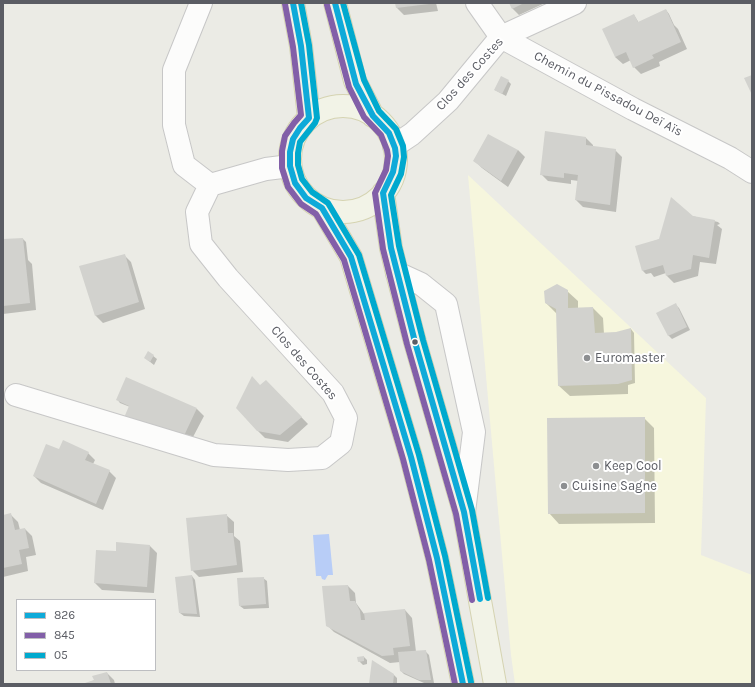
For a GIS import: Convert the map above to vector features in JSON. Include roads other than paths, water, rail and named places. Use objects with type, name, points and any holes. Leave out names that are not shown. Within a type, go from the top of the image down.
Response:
[{"type":"main road","points":[[293,3],[302,46],[310,118]]},
{"type":"main road","points":[[335,3],[355,81],[373,116]]},
{"type":"main road","points":[[352,107],[373,116],[390,134],[396,159],[395,171],[384,193],[366,208],[344,213],[322,208],[306,198],[295,183],[290,166],[290,152],[293,139],[300,128],[310,118],[330,108],[352,107]]},
{"type":"main road","points":[[384,193],[391,248],[397,273],[415,342],[464,512],[495,684]]},
{"type":"main road","points":[[322,208],[351,257],[411,457],[437,558],[463,684]]},
{"type":"street","points":[[201,3],[174,70],[174,125],[184,165],[210,185],[266,169],[290,166]]},
{"type":"street","name":"Chemin du Pissadou Deï Aïs","points":[[477,3],[501,37],[626,105],[730,158],[752,172]]},
{"type":"street","name":"Clos des Costes","points":[[394,146],[412,134],[448,101],[501,37],[575,3]]},
{"type":"street","name":"Clos des Costes","points":[[16,395],[214,455],[288,460],[322,458],[341,443],[346,418],[333,393],[228,278],[201,244],[197,212],[210,185]]},
{"type":"street","points":[[397,273],[422,284],[446,304],[474,432],[464,512]]},
{"type":"water","points":[[329,534],[333,575],[328,575],[325,580],[322,579],[321,576],[316,576],[313,535]]},
{"type":"place","name":"Euromaster","points":[[587,358]]},
{"type":"place","name":"Keep Cool","points":[[596,466]]},
{"type":"place","name":"Cuisine Sagne","points":[[564,486]]}]
